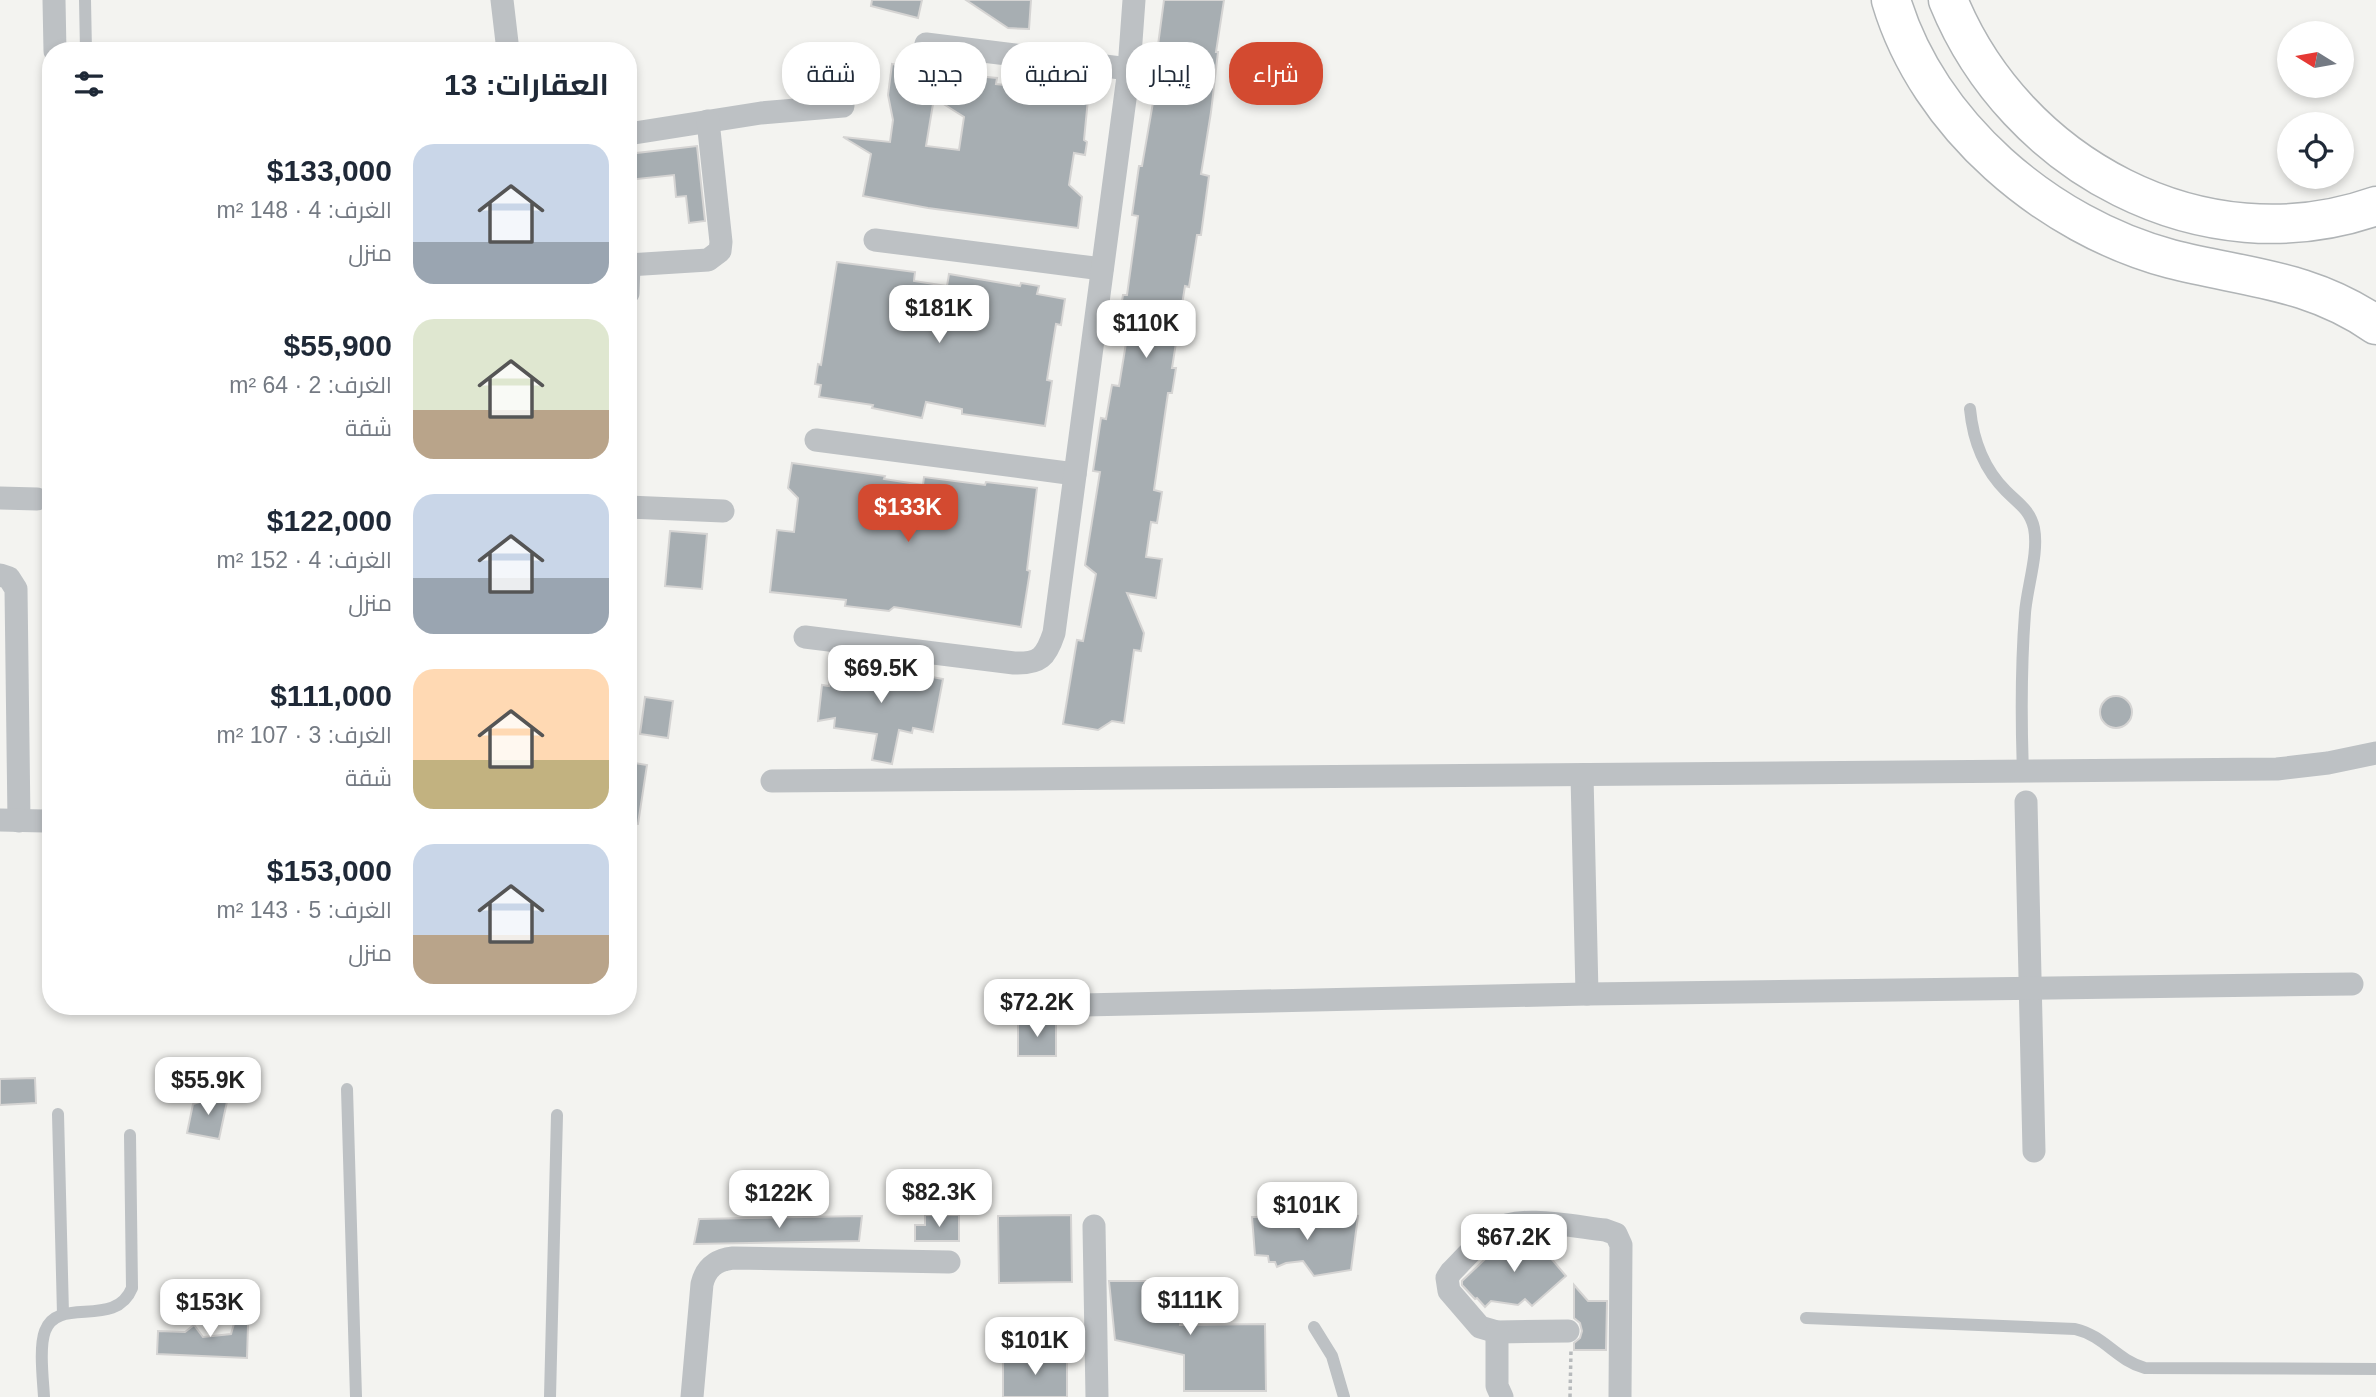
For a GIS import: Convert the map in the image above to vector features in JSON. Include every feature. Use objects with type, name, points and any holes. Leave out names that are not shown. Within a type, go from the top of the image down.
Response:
[{"type":"highway","points":[[1891,0],[1920,66],[1952,114],[1991,157],[2052,204],[2085,224],[2139,248],[2197,265],[2287,283],[2343,306],[2376,325]]},
{"type":"highway","points":[[1948,0],[1982,66],[2016,110],[2057,148],[2107,180],[2165,205],[2202,215],[2249,222],[2306,222],[2334,218],[2376,206]]},
{"type":"street","points":[[54,0],[55,42]]},
{"type":"street","points":[[502,0],[507,42]]},
{"type":"street","points":[[1131,42],[1134,0]]},
{"type":"street","points":[[987,52],[1126,69]]},
{"type":"street","points":[[805,637],[1028,664],[1041,660],[1049,649],[1054,633],[1126,91]]},
{"type":"street","points":[[637,133],[780,111],[843,106]]},
{"type":"street","points":[[637,264],[708,260],[720,251],[708,121]]},
{"type":"street","points":[[874,240],[1102,270]]},
{"type":"street","points":[[816,440],[1075,474]]},
{"type":"street","points":[[0,498],[37,499]]},
{"type":"street","points":[[637,508],[723,512]]},
{"type":"street","points":[[0,575],[9,578],[16,589],[10,821],[42,821]]},
{"type":"street","points":[[772,781],[2277,769],[2376,753]]},
{"type":"street","points":[[1582,775],[1587,994]]},
{"type":"street","points":[[2026,802],[2034,1151]]},
{"type":"street","points":[[1037,1006],[1587,994],[2352,984]]},
{"type":"street","points":[[1568,1331],[1497,1332],[1480,1327],[1448,1291],[1451,1272],[1488,1236],[1504,1226],[1519,1223],[1611,1231],[1620,1239],[1621,1245],[1620,1397]]},
{"type":"street","points":[[1094,1226],[1097,1397]]},
{"type":"street","points":[[692,1397],[702,1284],[708,1270],[715,1264],[733,1258],[949,1262]]},
{"type":"street","points":[[1497,1332],[1497,1386],[1502,1397]]},
{"type":"lane","points":[[85,0],[86,42]]},
{"type":"lane","points":[[1970,409],[1976,445],[1984,462],[2000,484],[2027,511],[2035,533],[2025,609],[2022,664],[2023,773]]},
{"type":"lane","points":[[346,1089],[356,1397]]},
{"type":"lane","points":[[58,1114],[63,1314]]},
{"type":"lane","points":[[550,1397],[557,1115]]},
{"type":"lane","points":[[44,1397],[43,1338],[50,1322],[63,1314],[113,1309],[122,1304],[132,1288],[130,1135]]},
{"type":"lane","points":[[1805,1318],[2075,1329],[2097,1337],[2123,1360],[2145,1368],[2376,1369]]},
{"type":"lane","points":[[1314,1327],[1332,1356],[1344,1397]]},
{"type":"path","points":[[1568,1331],[1572,1337],[1570,1397]]},
{"type":"building","points":[[872,0],[922,0],[918,18],[871,6]]},
{"type":"building","points":[[966,0],[1031,0],[1029,29],[1008,28]]},
{"type":"building","points":[[1164,0],[1224,0],[1215,78],[1215,42],[1158,42]]},
{"type":"building","points":[[892,64],[894,105],[933,105],[926,146],[959,150],[964,117],[945,105],[987,105],[987,77],[997,78],[996,84],[1001,85],[1001,105],[1087,105],[1085,155],[1074,153],[1069,185],[1082,197],[1078,228],[928,208],[863,196],[871,154],[843,137],[890,142],[893,120],[888,95]]},
{"type":"building","points":[[1153,105],[1212,105],[1201,174],[1209,176],[1201,235],[1197,235],[1189,287],[1185,286],[1172,368],[1176,368],[1172,393],[1168,393],[1154,490],[1162,492],[1157,523],[1151,522],[1146,557],[1162,559],[1156,598],[1127,593],[1144,633],[1141,651],[1134,650],[1124,723],[1112,721],[1098,730],[1063,724],[1077,640],[1083,641],[1096,574],[1085,565],[1100,472],[1093,471],[1101,418],[1106,419],[1112,385],[1119,386],[1126,343],[1115,341],[1123,295],[1127,295],[1138,216],[1132,215],[1139,166],[1142,166]]},
{"type":"building","points":[[697,146],[705,221],[689,223],[686,196],[676,197],[674,175],[637,179],[637,153]]},
{"type":"building","points":[[837,262],[915,272],[914,281],[947,286],[949,274],[1020,286],[1021,283],[1039,286],[1037,294],[1065,299],[1061,325],[1056,324],[1047,380],[1052,381],[1045,426],[962,414],[962,409],[926,402],[922,418],[872,408],[873,405],[819,397],[821,385],[815,384],[818,364],[821,365]]},
{"type":"building","points":[[792,463],[885,476],[884,479],[923,485],[924,477],[1037,488],[1027,570],[1030,571],[1021,627],[894,607],[889,611],[845,606],[846,600],[770,592],[777,530],[794,532],[798,498],[788,488]]},
{"type":"building","points":[[670,531],[707,534],[702,589],[665,586]]},
{"type":"building","points":[[831,662],[851,664],[849,676],[881,680],[883,668],[943,679],[933,732],[913,728],[912,733],[899,730],[892,764],[872,760],[877,734],[834,728],[835,718],[818,721],[822,685],[829,686]]},
{"type":"building","points":[[2116,696],[2128,700],[2132,712],[2128,724],[2116,728],[2104,724],[2100,712],[2104,700]]},
{"type":"building","points":[[645,697],[673,701],[668,738],[640,734]]},
{"type":"building","points":[[637,763],[647,765],[637,824]]},
{"type":"building","points":[[1018,1022],[1056,1022],[1056,1056],[1018,1056]]},
{"type":"building","points":[[35,1078],[36,1103],[0,1105],[0,1079]]},
{"type":"building","points":[[207,1093],[228,1097],[219,1139],[187,1133],[193,1104],[206,1100]]},
{"type":"building","points":[[925,1215],[959,1215],[959,1241],[915,1241],[915,1225],[925,1225]]},
{"type":"building","points":[[1071,1215],[1072,1282],[999,1283],[998,1216]]},
{"type":"building","points":[[862,1216],[859,1241],[694,1244],[699,1219]]},
{"type":"building","points":[[1358,1216],[1351,1270],[1314,1276],[1303,1261],[1277,1267],[1275,1262],[1269,1262],[1268,1256],[1255,1255],[1252,1217],[1292,1217],[1291,1223]]},
{"type":"building","points":[[1532,1236],[1566,1276],[1532,1306],[1525,1299],[1518,1305],[1491,1301],[1485,1307],[1462,1285],[1462,1281],[1504,1241]]},
{"type":"building","points":[[1109,1281],[1185,1281],[1180,1325],[1265,1324],[1266,1391],[1184,1391],[1184,1355],[1115,1340]]},
{"type":"building","points":[[1574,1285],[1588,1301],[1607,1301],[1606,1350],[1574,1350],[1574,1343],[1580,1338],[1582,1331],[1580,1323],[1574,1318]]},
{"type":"building","points":[[243,1292],[249,1293],[247,1358],[157,1354],[158,1331],[185,1332],[194,1325],[203,1337],[231,1334]]},
{"type":"building","points":[[1003,1357],[1067,1357],[1067,1397],[1003,1397]]}]
